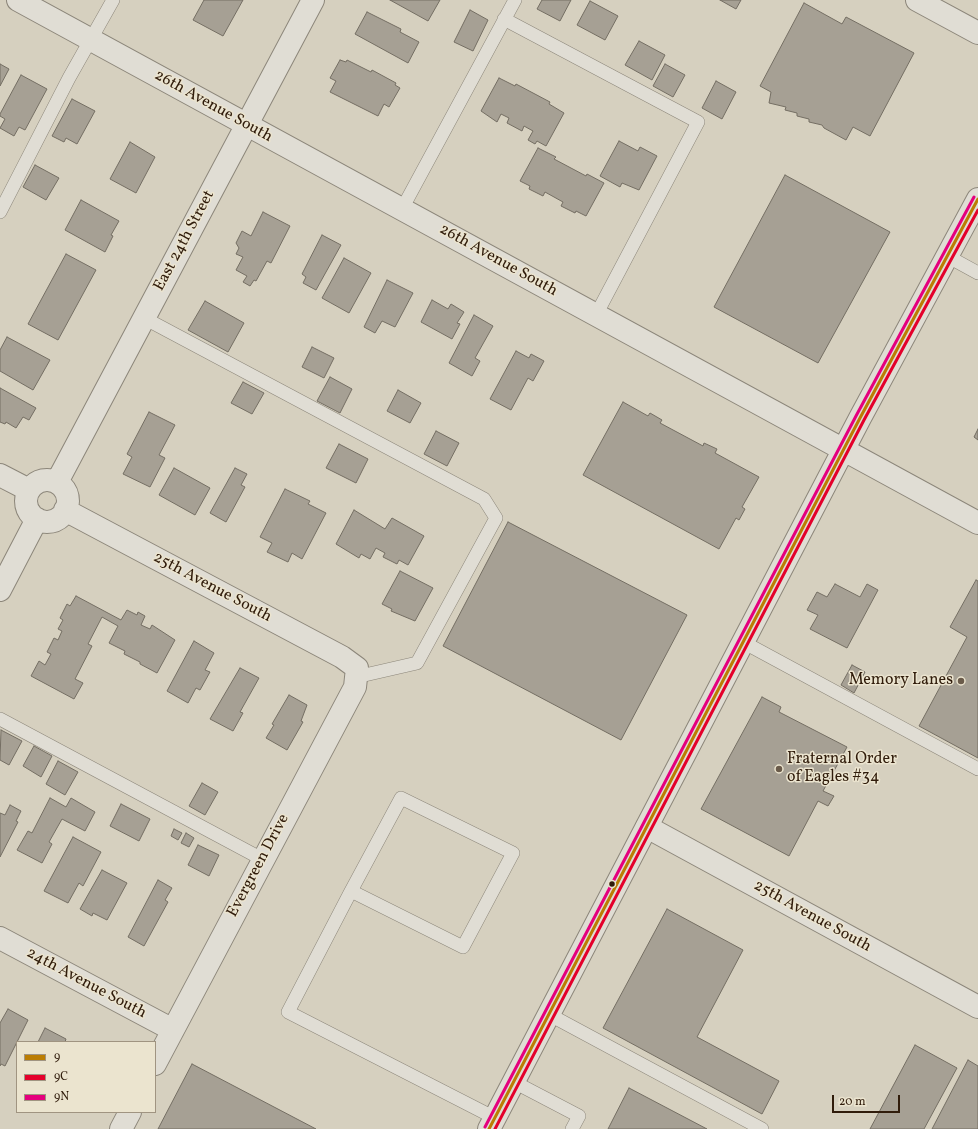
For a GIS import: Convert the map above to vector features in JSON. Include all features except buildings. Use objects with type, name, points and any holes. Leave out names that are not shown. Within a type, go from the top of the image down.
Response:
[{"type":"street","name":"26th Avenue South","points":[[18,0],[978,523]]},
{"type":"street","name":"East 24th Street","points":[[57,482],[313,0]]},
{"type":"street","points":[[917,0],[978,33]]},
{"type":"street","points":[[493,1126],[514,1082],[743,642],[946,256],[978,199]]},
{"type":"street","points":[[0,475],[29,490]]},
{"type":"street","points":[[45,480],[57,482],[66,492],[68,498],[65,510],[56,520],[44,522],[37,520],[28,510],[26,497],[29,490],[38,482],[45,480]]},
{"type":"street","name":"25th Avenue South","points":[[65,510],[342,657],[356,672]]},
{"type":"street","points":[[0,590],[37,520]]},
{"type":"street","name":"Evergreen Drive","points":[[156,1062],[355,687],[356,672]]},
{"type":"street","name":"25th Avenue South","points":[[647,827],[978,1007]]},
{"type":"street","name":"24th Avenue South","points":[[0,938],[173,1030]]},
{"type":"street","points":[[121,1129],[129,1113]]},
{"type":"lane","points":[[0,212],[113,0]]},
{"type":"lane","points":[[402,209],[515,0]]},
{"type":"lane","points":[[504,19],[698,122],[596,315]]},
{"type":"lane","points":[[946,256],[978,273]]},
{"type":"lane","points":[[144,318],[484,499],[496,518],[417,663],[356,672]]},
{"type":"lane","points":[[743,642],[978,769]]},
{"type":"lane","points":[[0,718],[262,860]]},
{"type":"lane","points":[[351,891],[463,947],[513,853],[401,798],[351,891],[288,1012],[493,1126]]},
{"type":"lane","points":[[550,1015],[762,1129]]},
{"type":"lane","points":[[514,1082],[579,1116],[572,1129]]},
{"type":"transit line","name":"9N","points":[[485,1127],[856,416],[974,197]]},
{"type":"transit line","name":"9","points":[[489,1129],[860,418],[978,199]]},
{"type":"transit line","name":"9C","points":[[495,1129],[864,420],[978,210]]},
{"type":"place","name":"Memory Lanes","points":[[961,681]]},
{"type":"place","name":"Fraternal Order of Eagles #34","points":[[779,769]]}]
